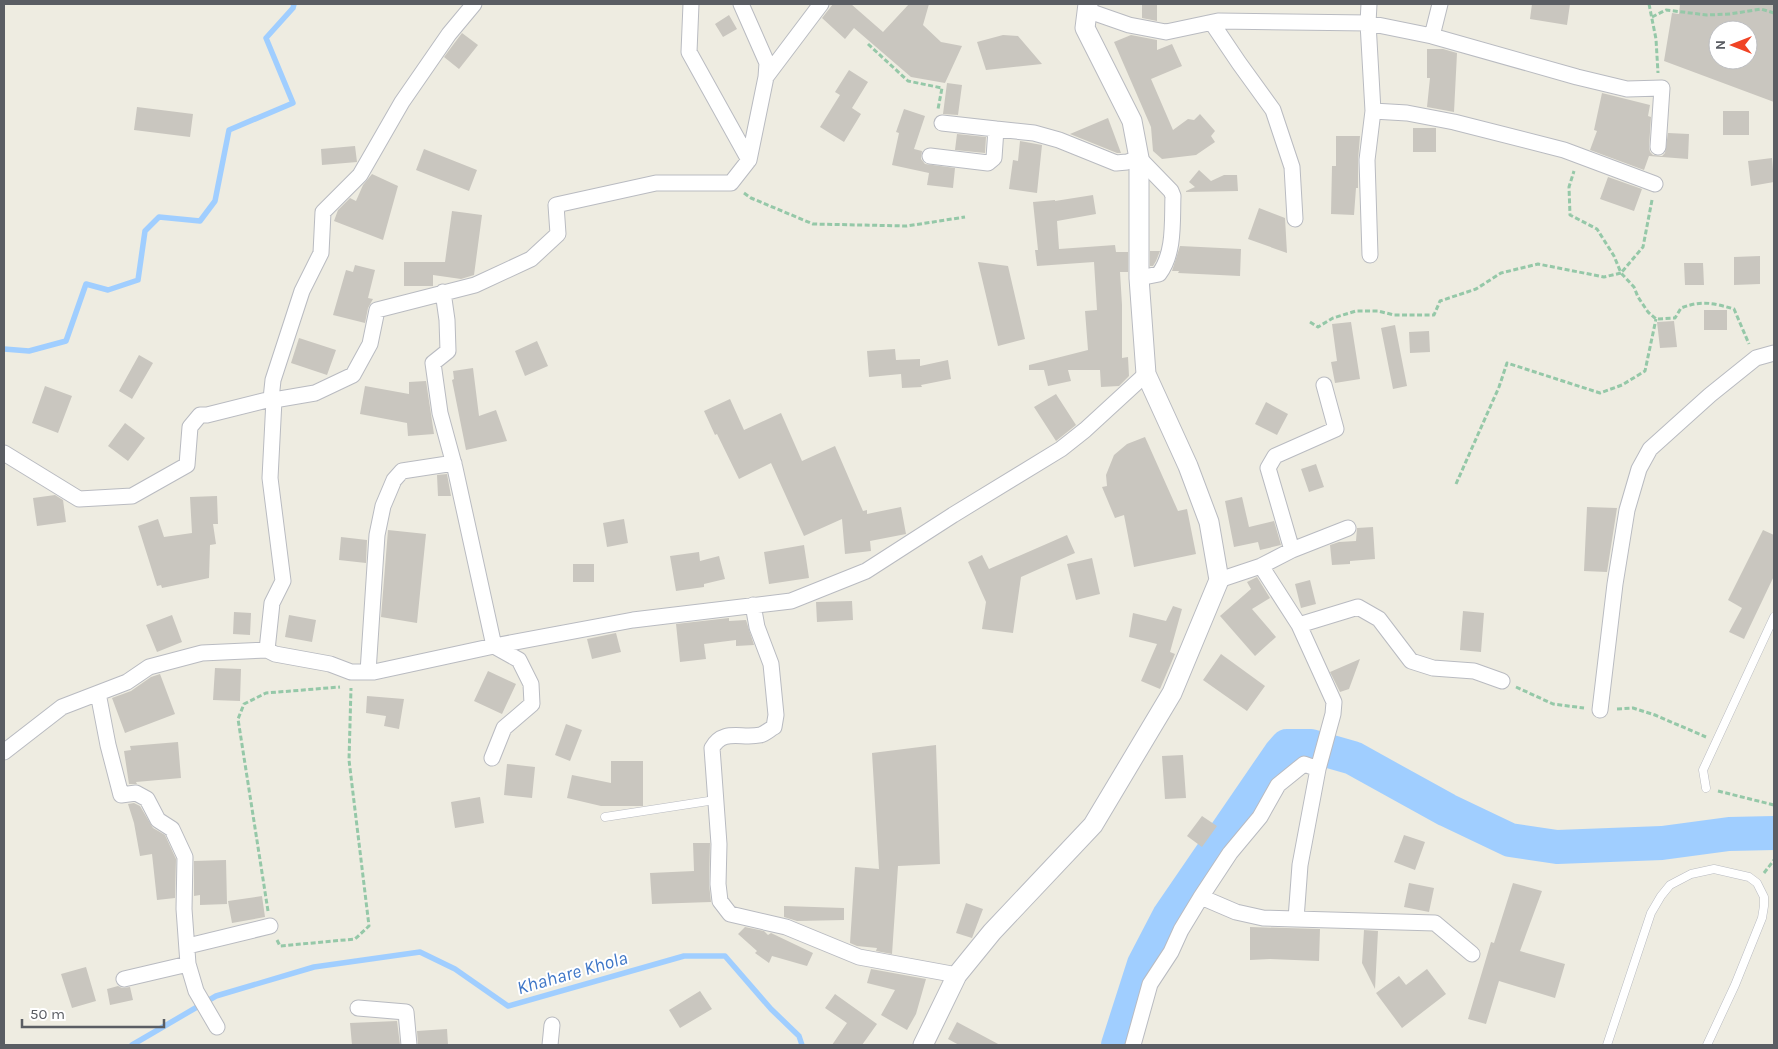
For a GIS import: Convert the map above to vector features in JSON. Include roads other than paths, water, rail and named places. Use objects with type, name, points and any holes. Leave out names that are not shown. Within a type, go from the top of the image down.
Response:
[{"type":"street","points":[[267,650],[272,603],[284,581],[270,478],[273,380],[302,291],[322,253],[323,212],[360,176],[402,102],[448,34],[474,4]]},
{"type":"street","points":[[691,4],[689,52],[748,160]]},
{"type":"street","points":[[4,453],[79,499],[132,496],[187,465],[190,427],[200,415],[315,393],[353,375],[370,344],[376,310],[475,285],[531,259],[558,234],[556,205],[656,183],[731,183],[748,160],[766,78],[767,63],[741,4]]},
{"type":"street","points":[[766,78],[822,4]]},
{"type":"street","points":[[1369,4],[1368,23],[1373,111],[1367,160],[1370,255]]},
{"type":"street","points":[[1432,36],[1440,4]]},
{"type":"street","points":[[923,1045],[957,975],[992,932],[1093,825],[1172,693],[1219,580],[1209,522],[1188,466],[1146,374],[1139,278],[1139,158],[1132,121],[1085,28],[1087,7],[1129,25],[1166,32],[1218,21],[1368,23],[1432,36],[1576,77],[1627,89],[1662,88],[1658,147]]},
{"type":"street","points":[[1212,23],[1273,110],[1292,167],[1295,218]]},
{"type":"street","points":[[1373,111],[1407,113],[1454,122],[1564,150],[1655,184]]},
{"type":"street","points":[[942,123],[1034,133],[1059,140],[1116,163],[1128,162],[1139,158]]},
{"type":"street","points":[[930,156],[988,163],[994,158],[996,129]]},
{"type":"street","points":[[1139,158],[1172,191],[1173,196],[1167,261],[1159,274],[1139,278]]},
{"type":"street","points":[[443,292],[447,320],[448,351],[433,363],[440,413],[454,463],[494,646],[519,660],[531,684],[532,704],[504,728],[492,758]]},
{"type":"street","points":[[1600,710],[1615,584],[1627,510],[1639,469],[1650,449],[1710,395],[1756,358],[1774,353]]},
{"type":"street","points":[[4,752],[62,707],[126,682],[149,667],[202,653],[267,650],[275,654],[330,664],[351,679],[368,672],[633,620],[791,601],[866,571],[1061,449],[1085,430],[1146,374]]},
{"type":"street","points":[[1292,550],[1268,468],[1275,456],[1336,429],[1324,385]]},
{"type":"street","points":[[368,672],[377,535],[382,506],[394,480],[402,471],[454,463]]},
{"type":"street","points":[[1219,580],[1261,566],[1292,550],[1348,528]]},
{"type":"street","points":[[1261,566],[1299,625],[1334,702],[1334,714],[1318,768],[1300,865],[1296,919]]},
{"type":"street","points":[[753,605],[757,627],[771,664],[776,715],[774,727],[761,735],[724,736],[716,740],[712,748],[719,844],[718,884],[720,901],[730,914],[786,927],[859,958],[957,975]]},
{"type":"street","points":[[1299,625],[1358,607],[1379,619],[1411,661],[1433,668],[1474,671],[1502,681]]},
{"type":"street","points":[[98,693],[108,745],[121,795],[136,793],[147,799],[158,820],[172,829],[185,857],[184,909],[188,964],[196,990],[215,1023]]},
{"type":"street","points":[[1135,1044],[1150,984],[1172,952],[1181,930],[1230,853],[1260,817],[1278,785],[1304,764],[1318,768]]},
{"type":"street","points":[[1201,897],[1236,912],[1263,918],[1435,923],[1472,954]]},
{"type":"street","points":[[188,946],[270,926]]},
{"type":"street","points":[[124,979],[188,964]]},
{"type":"street","points":[[358,1008],[406,1012],[409,1045]]},
{"type":"street","points":[[550,1045],[552,1025]]},
{"type":"lane","points":[[1706,788],[1703,770],[1774,617]]},
{"type":"lane","points":[[605,817],[715,800]]},
{"type":"lane","points":[[1607,1045],[1651,913],[1670,885],[1691,874],[1714,869],[1749,877],[1757,883],[1764,897],[1764,906],[1762,918],[1707,1045]]},
{"type":"waterway","points":[[4,349],[29,351],[66,341],[86,284],[108,290],[138,280],[145,231],[159,217],[200,221],[215,201],[229,130],[293,103],[266,38],[293,8],[294,4]]},
{"type":"waterway","points":[[1118,1045],[1144,964],[1169,916],[1287,746],[1311,746],[1353,758],[1447,810],[1510,840],[1557,847],[1662,843],[1729,834],[1774,833]]},
{"type":"waterway","name":"Khahare Khola","points":[[132,1045],[216,996],[314,967],[420,952],[455,969],[508,1006],[684,956],[725,956],[771,1009],[799,1036],[802,1045]]}]
